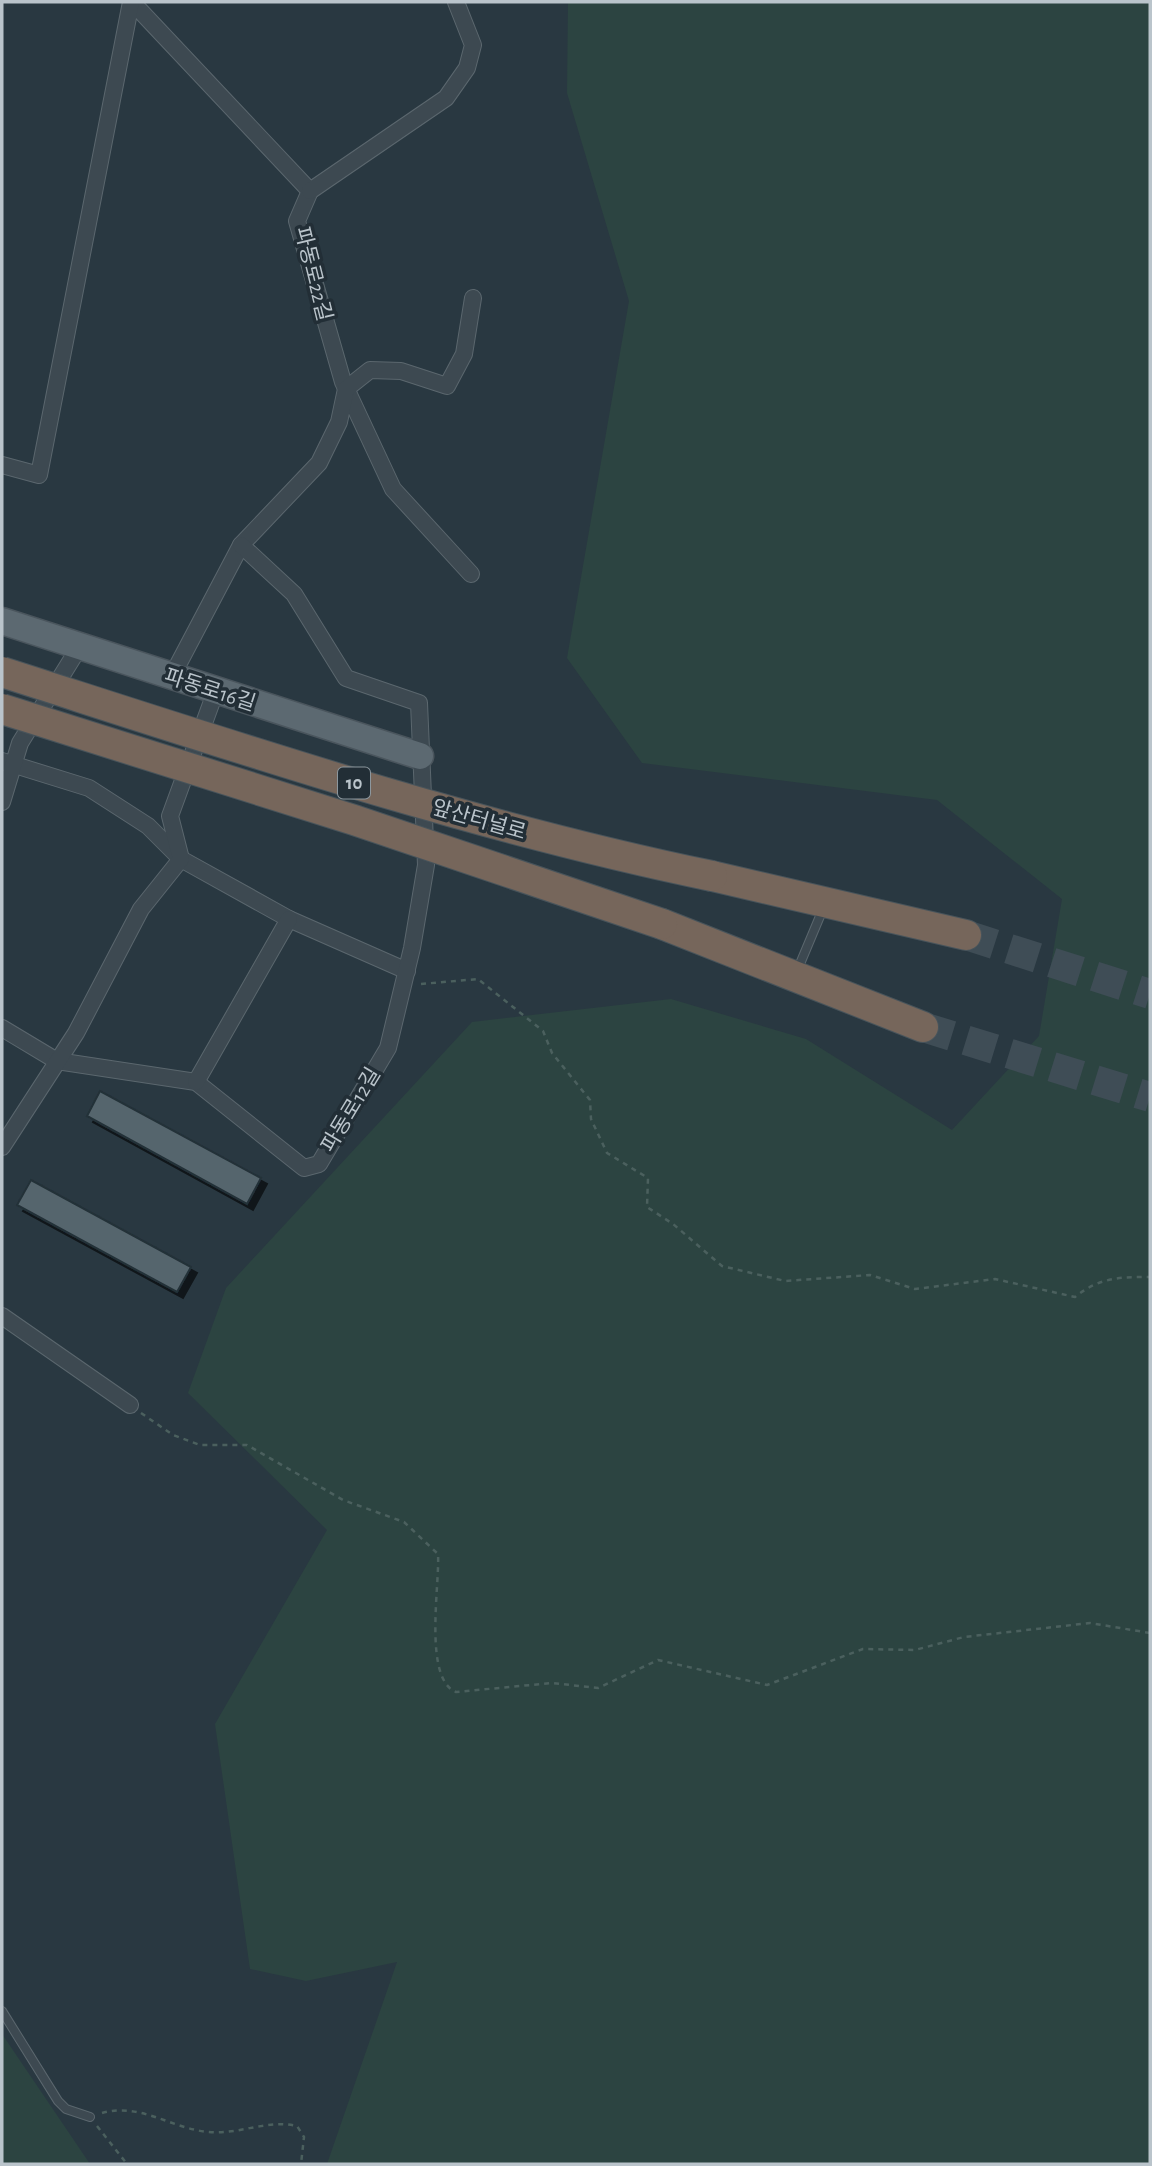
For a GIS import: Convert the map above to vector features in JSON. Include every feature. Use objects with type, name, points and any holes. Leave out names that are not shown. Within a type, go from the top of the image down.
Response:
[{"type":"highway","name":"앞산터널로","points":[[2,672],[326,775],[540,838],[966,936]]},
{"type":"highway","name":"앞산터널로","points":[[2,709],[354,820],[662,924],[923,1027]]},
{"type":"main road","points":[[2,621],[80,646]]},
{"type":"main road","name":"파동로16길","points":[[171,678],[420,756]]},
{"type":"street","points":[[132,2],[310,191],[446,98],[467,68],[473,45],[456,2]]},
{"type":"street","points":[[2,465],[39,475],[132,2]]},
{"type":"street","name":"파동로22길","points":[[310,191],[297,221],[346,389],[393,489],[471,574]]},
{"type":"street","points":[[171,678],[241,545],[318,463],[339,422],[346,389],[370,370],[401,371],[447,386],[464,354],[474,298]]},
{"type":"street","name":"파동로12길","points":[[2,1028],[57,1061],[196,1083],[304,1168],[319,1164],[388,1048],[426,865],[419,703],[346,678],[294,594],[241,545]]},
{"type":"street","points":[[2,802],[7,762],[80,646],[215,694],[170,816],[181,859]]},
{"type":"street","points":[[7,762],[89,788],[148,826],[181,859],[289,919],[405,976]]},
{"type":"street","points":[[2,1147],[76,1033],[141,909],[181,859]]},
{"type":"street","points":[[196,1083],[289,919]]},
{"type":"street","points":[[2,1316],[130,1405]]},
{"type":"lane","points":[[795,976],[825,903]]},
{"type":"lane","points":[[2,2011],[58,2101],[66,2109],[90,2117]]},
{"type":"path","points":[[405,976],[420,984],[478,979],[531,1018],[543,1031],[552,1054],[590,1100],[591,1119],[607,1153],[648,1178],[647,1208],[673,1224],[722,1266],[785,1281],[870,1275],[915,1289],[995,1279],[1075,1297],[1092,1283],[1111,1277],[1150,1277]]},
{"type":"path","points":[[130,1405],[173,1436],[200,1445],[247,1445],[343,1500],[404,1522],[438,1554],[437,1666],[444,1684],[456,1692],[552,1683],[598,1688],[658,1660],[767,1685],[863,1649],[915,1650],[964,1637],[1090,1623],[1150,1633]]},
{"type":"path","points":[[127,2164],[90,2117],[127,2109],[211,2133],[291,2124],[296,2126],[304,2137],[301,2164]]},
{"type":"green space","points":[[568,2],[1150,2],[1150,2164],[327,2164],[397,1962],[306,1981],[250,1969],[215,1724],[327,1530],[188,1393],[226,1288],[472,1022],[671,999],[806,1039],[952,1130],[1039,1036],[1062,899],[937,800],[642,763],[567,658],[629,301],[567,93]]},
{"type":"green space","points":[[2,2034],[88,2161],[90,2164],[2,2164]]},
{"type":"building","points":[[100,1091],[261,1178],[247,1204],[87,1116]]},
{"type":"building","points":[[31,1180],[191,1267],[177,1292],[17,1205]]},
{"type":"tunnel","points":[[966,935],[1150,994]]},
{"type":"tunnel","points":[[923,1027],[1150,1097]]}]
